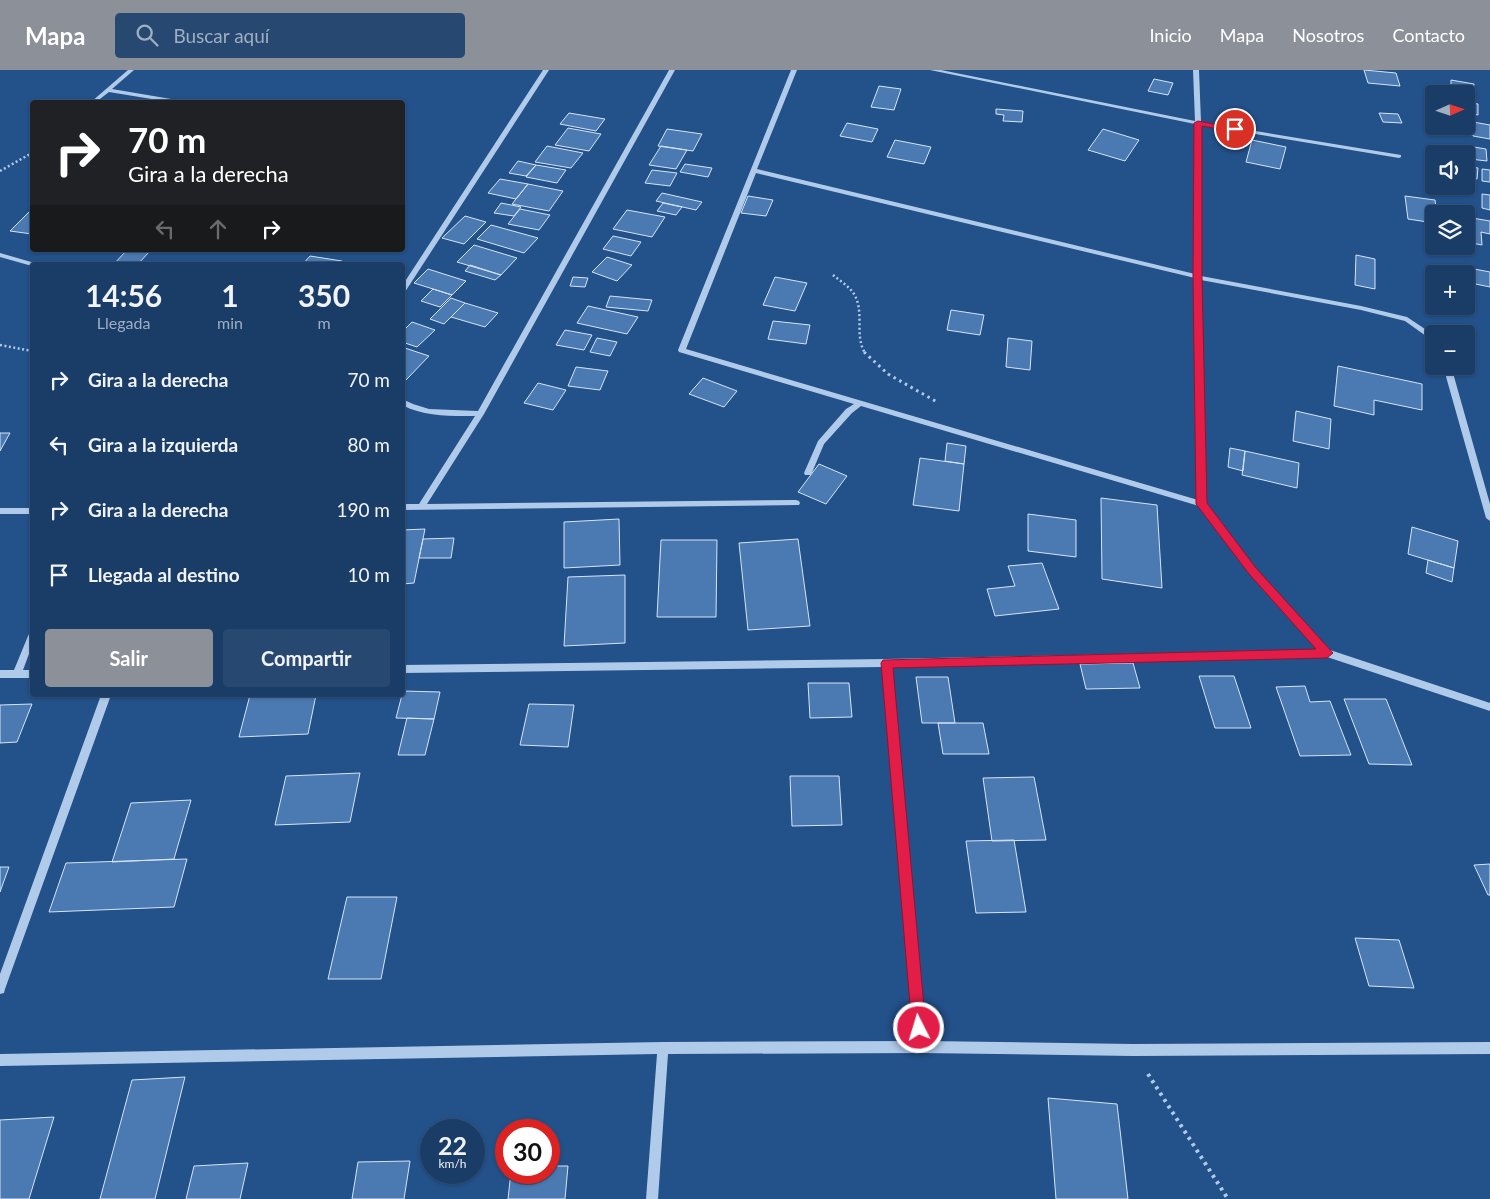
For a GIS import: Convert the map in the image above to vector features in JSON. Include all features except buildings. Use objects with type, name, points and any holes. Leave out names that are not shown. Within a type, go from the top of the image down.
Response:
[{"type":"street","points":[[96,100],[131,70]]},
{"type":"street","points":[[405,287],[546,70]]},
{"type":"street","points":[[421,506],[480,414],[672,70]]},
{"type":"street","points":[[794,70],[682,350],[1202,504]]},
{"type":"street","points":[[933,70],[1198,123],[1399,156]]},
{"type":"street","points":[[1196,70],[1202,504],[1252,571],[1327,653]]},
{"type":"street","points":[[108,90],[166,100]]},
{"type":"street","points":[[0,255],[30,263]]},
{"type":"street","points":[[1450,375],[1490,518]]},
{"type":"street","points":[[405,403],[426,411],[480,414]]},
{"type":"street","points":[[808,473],[821,443],[860,403]]},
{"type":"street","points":[[405,507],[796,503]]},
{"type":"street","points":[[0,511],[30,510]]},
{"type":"street","points":[[16,674],[30,641]]},
{"type":"street","points":[[405,669],[887,663],[1327,653],[1490,707]]},
{"type":"street","points":[[887,663],[921,1047]]},
{"type":"street","points":[[0,674],[30,674]]},
{"type":"street","points":[[0,989],[105,697]]},
{"type":"street","points":[[0,1060],[662,1048],[921,1047],[1133,1050],[1490,1048]]},
{"type":"street","points":[[652,1199],[662,1048]]},
{"type":"lane","points":[[753,170],[1198,277],[1361,308],[1407,319],[1425,332]]},
{"type":"path","points":[[0,170],[30,154]]},
{"type":"path","points":[[833,275],[854,293],[858,306],[858,330],[864,352],[891,375],[938,402]]},
{"type":"path","points":[[0,345],[30,351]]},
{"type":"path","points":[[1133,1050],[1228,1199]]},
{"type":"route","points":[[919,1028],[887,663],[1327,653],[1252,571],[1202,504],[1198,277],[1198,123],[1235,129]]}]
